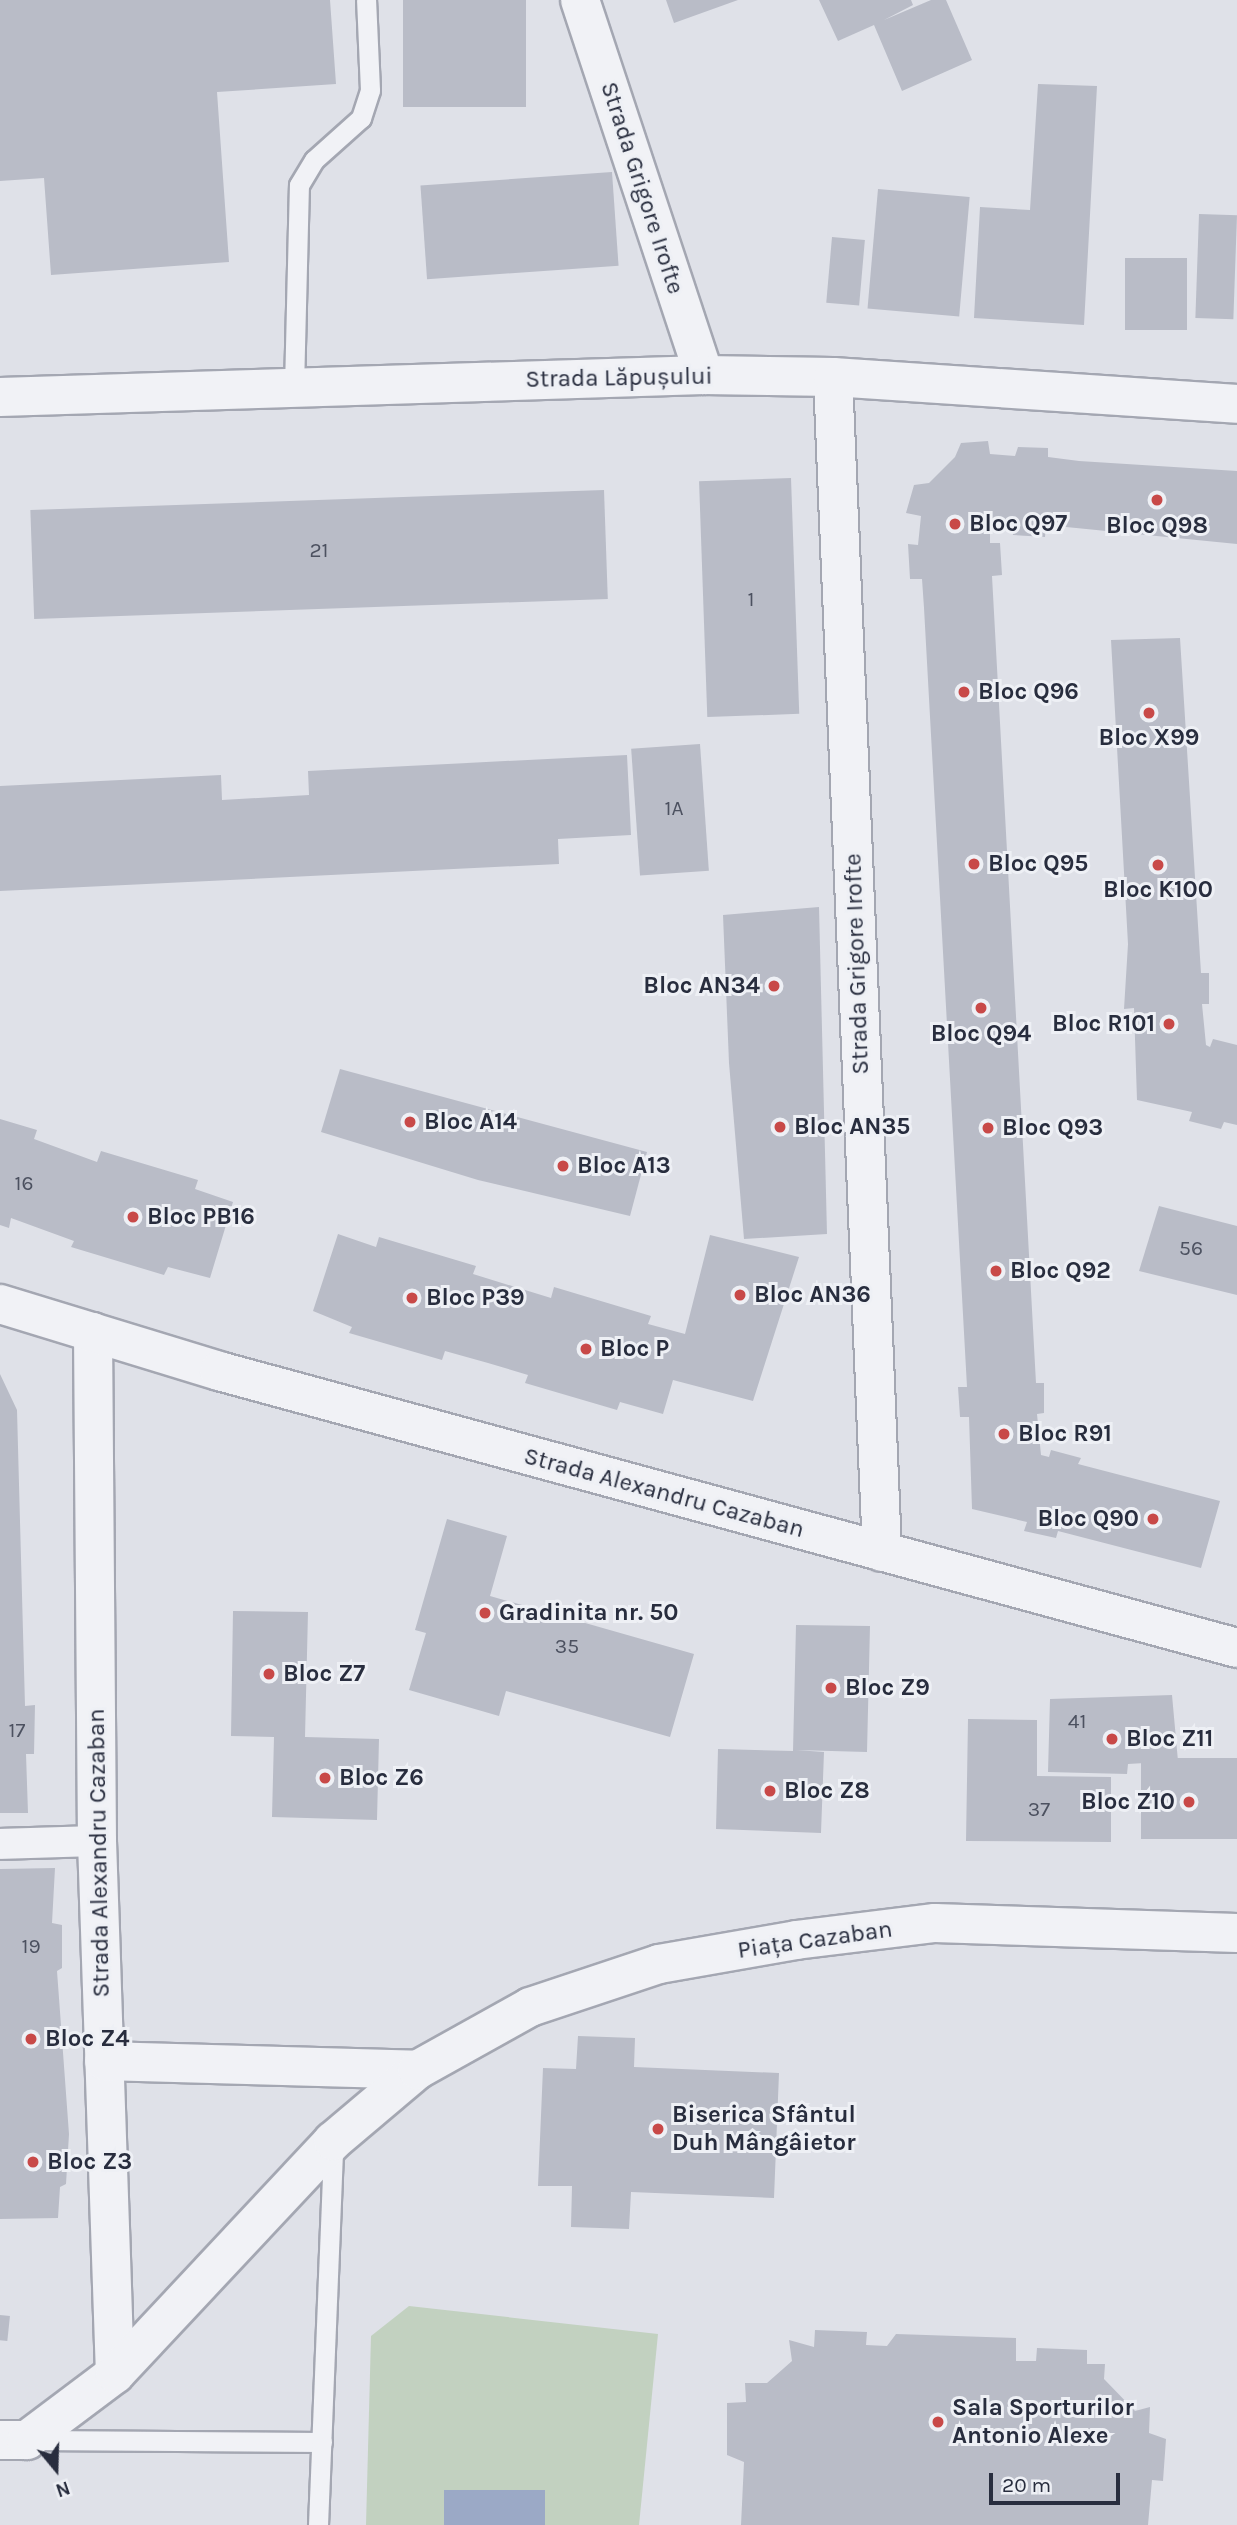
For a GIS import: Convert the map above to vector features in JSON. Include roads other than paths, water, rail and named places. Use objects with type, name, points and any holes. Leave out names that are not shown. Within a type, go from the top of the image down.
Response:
[{"type":"street","name":"Strada Grigore Irofte","points":[[580,0],[704,376]]},
{"type":"street","name":"Strada Lăpușului","points":[[0,397],[704,376],[833,377],[1237,404]]},
{"type":"street","name":"Strada Grigore Irofte","points":[[833,377],[881,1552]]},
{"type":"street","name":"Strada Alexandru Cazaban","points":[[0,1304],[219,1371],[1237,1647]]},
{"type":"street","name":"Strada Alexandru Cazaban","points":[[93,1332],[97,1841],[115,2374]]},
{"type":"street","points":[[0,1844],[97,1841]]},
{"type":"street","name":"Piața Cazaban","points":[[417,2070],[530,2007],[659,1964],[796,1940],[935,1923],[1237,1933]]},
{"type":"street","points":[[104,2061],[417,2070]]},
{"type":"street","points":[[14,2440],[115,2374],[333,2141],[417,2070]]},
{"type":"lane","points":[[293,388],[299,185],[314,160],[361,118],[370,90],[366,0]]},
{"type":"lane","points":[[318,2525],[333,2141]]},
{"type":"lane","points":[[14,2440],[322,2442]]},
{"type":"water","points":[[444,2490],[545,2490],[545,2525],[444,2525]]},
{"type":"place","name":"Bloc Q98","points":[[1157,500]]},
{"type":"place","name":"Bloc Q97","points":[[955,524]]},
{"type":"place","name":"Bloc Q96","points":[[964,692]]},
{"type":"place","name":"Bloc X99","points":[[1149,713]]},
{"type":"place","name":"Bloc Q95","points":[[974,864]]},
{"type":"place","name":"Bloc K100","points":[[1158,865]]},
{"type":"place","name":"Bloc AN34","points":[[774,986]]},
{"type":"place","name":"Bloc Q94","points":[[981,1008]]},
{"type":"place","name":"Bloc R101","points":[[1169,1024]]},
{"type":"place","name":"Bloc A14","points":[[410,1122]]},
{"type":"place","name":"Bloc AN35","points":[[780,1127]]},
{"type":"place","name":"Bloc Q93","points":[[988,1128]]},
{"type":"place","name":"Bloc A13","points":[[563,1166]]},
{"type":"place","name":"Bloc PB16","points":[[133,1217]]},
{"type":"place","name":"Bloc Q92","points":[[996,1271]]},
{"type":"place","name":"Bloc AN36","points":[[740,1295]]},
{"type":"place","name":"Bloc P39","points":[[412,1298]]},
{"type":"place","name":"Bloc P","points":[[586,1349]]},
{"type":"place","name":"Bloc R91","points":[[1004,1434]]},
{"type":"place","name":"Bloc Q90","points":[[1153,1519]]},
{"type":"place","name":"Gradinita nr. 50","points":[[485,1613]]},
{"type":"place","name":"Bloc Z7","points":[[269,1674]]},
{"type":"place","name":"Bloc Z9","points":[[831,1688]]},
{"type":"place","name":"Bloc Z11","points":[[1112,1739]]},
{"type":"place","name":"Bloc Z6","points":[[325,1778]]},
{"type":"place","name":"Bloc Z8","points":[[770,1791]]},
{"type":"place","name":"Bloc Z10","points":[[1189,1802]]},
{"type":"place","name":"Bloc Z4","points":[[31,2039]]},
{"type":"place","name":"Biserica Sfântul Duh Mângâietor","points":[[658,2129]]},
{"type":"place","name":"Bloc Z3","points":[[33,2162]]},
{"type":"place","name":"Sala Sporturilor Antonio Alexe","points":[[938,2422]]}]
